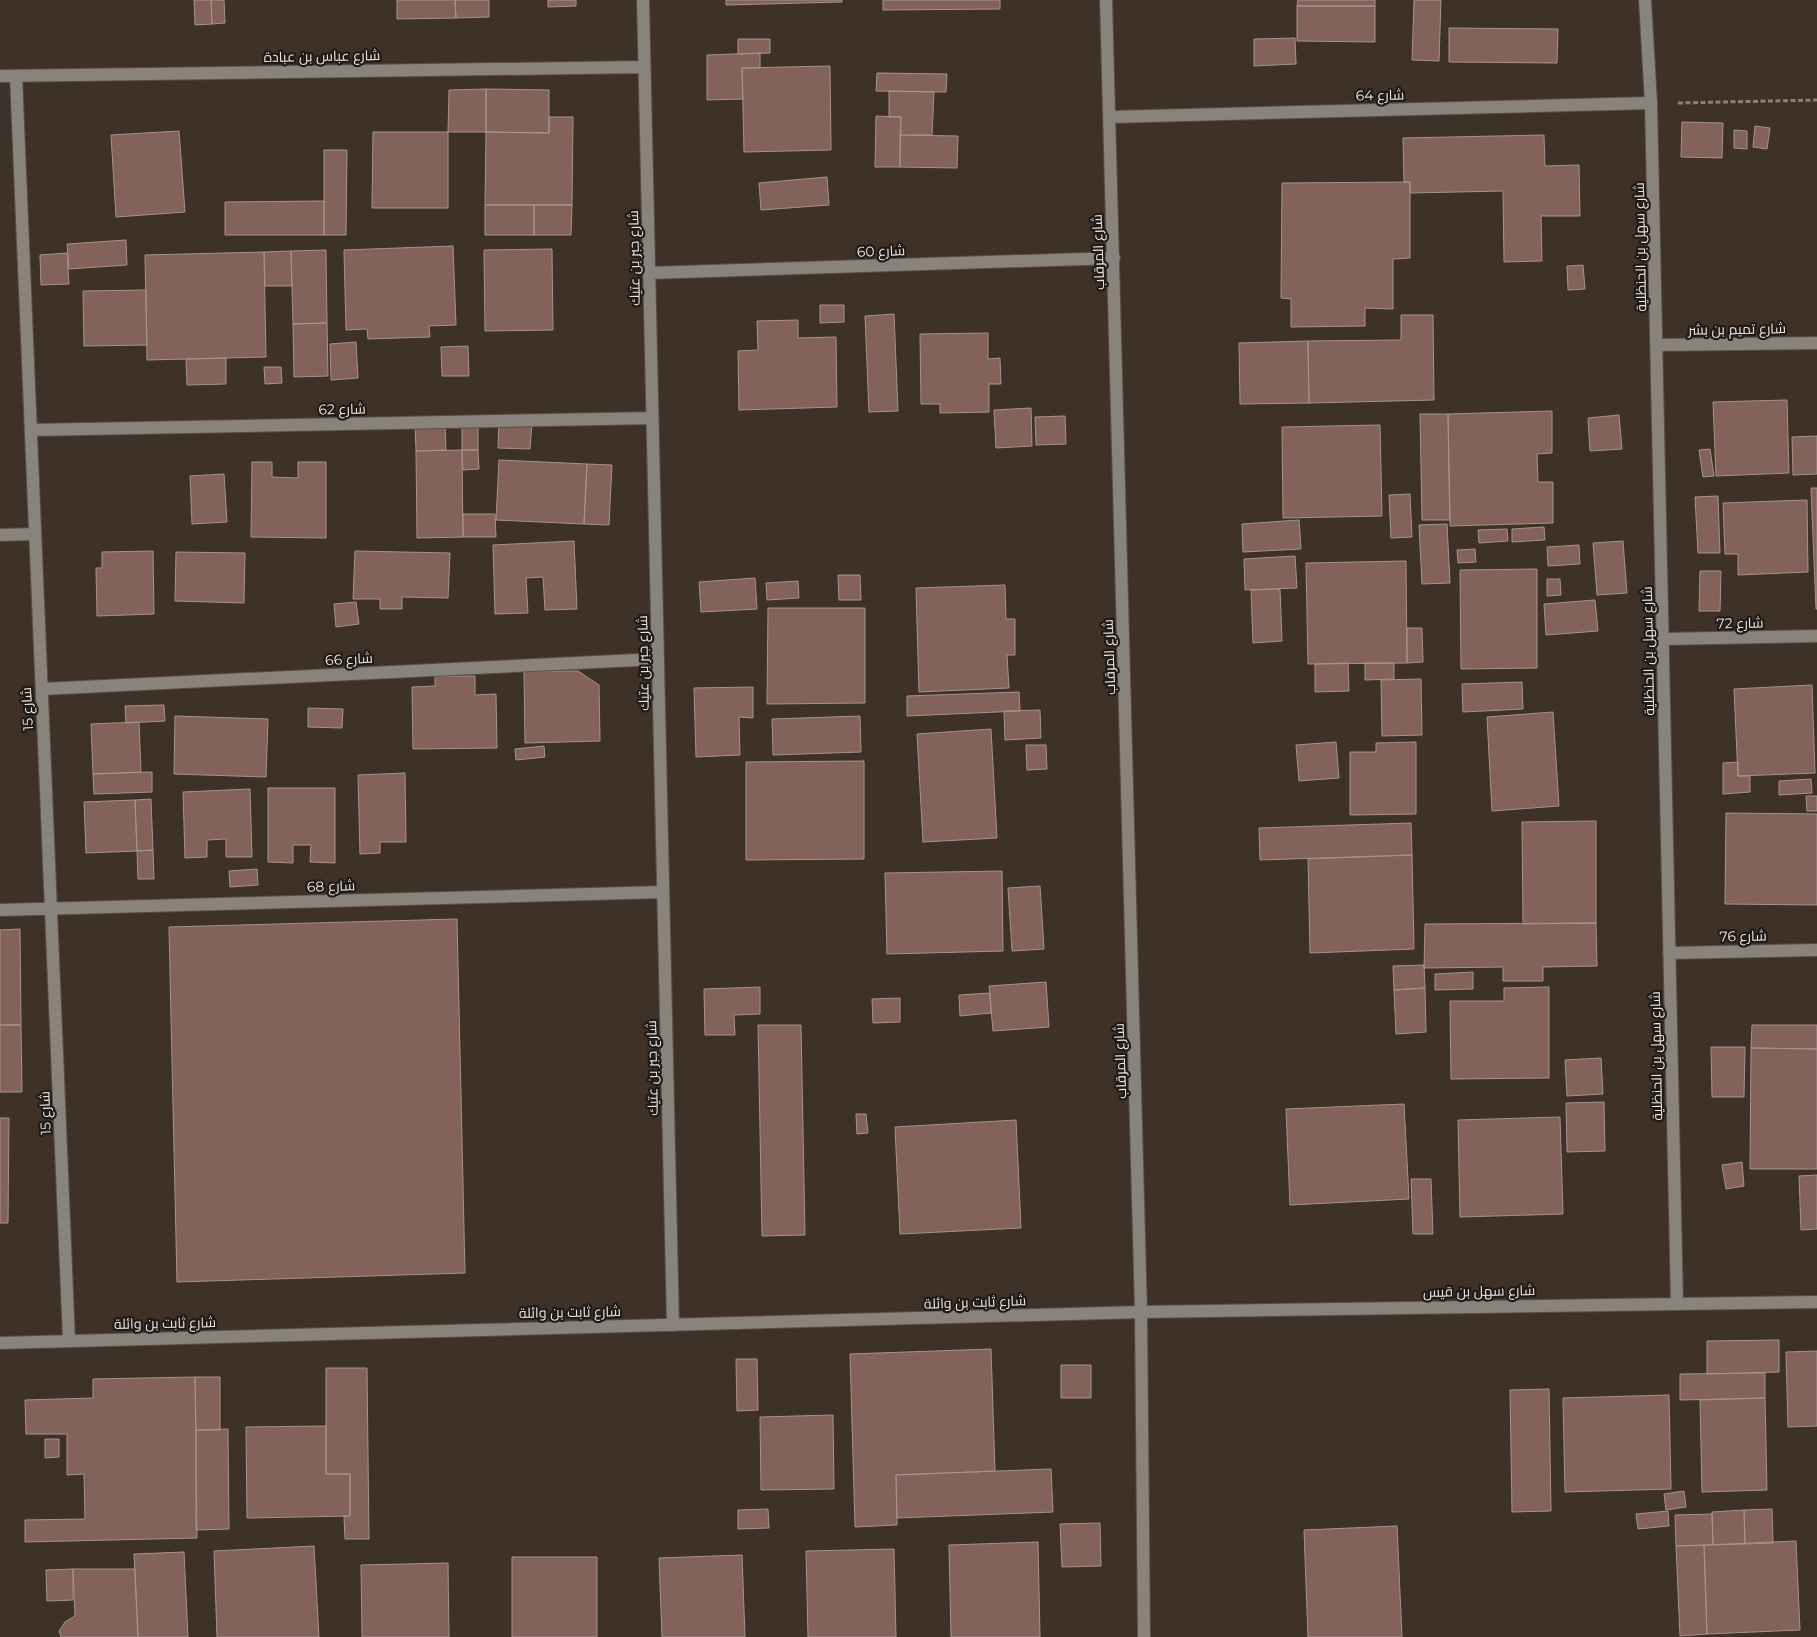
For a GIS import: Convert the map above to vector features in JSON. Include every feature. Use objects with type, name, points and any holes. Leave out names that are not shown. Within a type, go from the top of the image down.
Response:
[{"type":"street","name":"شارع جبر بن عتيك","points":[[643,0],[673,1325]]},
{"type":"street","name":"شارع المرقاب","points":[[1106,0],[1141,1312],[1144,1637]]},
{"type":"street","name":"شارع سهل بن الحنظلية","points":[[1645,0],[1651,104],[1657,345],[1677,1302]]},
{"type":"street","name":"شارع عباس بن عبادة","points":[[0,76],[644,67]]},
{"type":"street","name":"شارع 15","points":[[16,76],[69,1340]]},
{"type":"street","name":"شارع 64","points":[[1110,118],[1651,104]]},
{"type":"street","name":"شارع 60","points":[[649,273],[1114,258]]},
{"type":"street","name":"شارع تميم بن بشر","points":[[1657,345],[1817,343]]},
{"type":"street","name":"شارع 62","points":[[32,430],[652,418]]},
{"type":"street","points":[[0,535],[34,534]]},
{"type":"street","name":"شارع 72","points":[[1663,639],[1817,636]]},
{"type":"street","name":"شارع 66","points":[[42,690],[658,659]]},
{"type":"street","name":"شارع 68","points":[[0,910],[663,892]]},
{"type":"street","name":"شارع 76","points":[[1669,953],[1817,950]]},
{"type":"street","name":"شارع سهل بن قيس","points":[[1141,1312],[1677,1302],[1817,1302]]},
{"type":"street","name":"شارع ثابت بن وائلة","points":[[0,1343],[1141,1312]]},
{"type":"path","points":[[1651,104],[1817,100]]},
{"type":"building","points":[[194,0],[211,0],[212,24],[195,25]]},
{"type":"building","points":[[211,0],[224,0],[225,23],[212,24]]},
{"type":"building","points":[[397,0],[455,0],[456,18],[397,19]]},
{"type":"building","points":[[455,0],[489,0],[489,17],[456,18]]},
{"type":"building","points":[[548,0],[576,0],[576,6],[548,7]]},
{"type":"building","points":[[726,0],[842,0],[842,2],[726,5]]},
{"type":"building","points":[[883,0],[1000,0],[1000,9],[883,10]]},
{"type":"building","points":[[1298,0],[1375,0],[1375,6],[1297,6]]},
{"type":"building","points":[[1414,0],[1441,0],[1439,61],[1412,60]]},
{"type":"building","points":[[1297,6],[1375,6],[1375,42],[1297,41]]},
{"type":"building","points":[[1449,28],[1558,29],[1557,63],[1449,62]]},
{"type":"building","points":[[1295,38],[1296,64],[1254,66],[1254,39]]},
{"type":"building","points":[[738,39],[770,39],[770,53],[738,54]]},
{"type":"building","points":[[760,53],[760,68],[742,68],[743,99],[707,100],[707,55]]},
{"type":"building","points":[[830,66],[831,150],[744,152],[742,68]]},
{"type":"building","points":[[877,73],[947,74],[946,92],[876,91]]},
{"type":"building","points":[[486,89],[549,90],[549,133],[486,132]]},
{"type":"building","points":[[486,89],[486,132],[448,132],[449,90]]},
{"type":"building","points":[[889,91],[934,92],[932,135],[900,135],[901,117],[889,117]]},
{"type":"building","points":[[876,116],[901,117],[900,167],[875,167]]},
{"type":"building","points":[[549,117],[573,117],[572,205],[485,205],[486,132],[549,133]]},
{"type":"building","points":[[1682,122],[1723,123],[1722,158],[1681,157]]},
{"type":"building","points":[[1755,126],[1770,128],[1767,149],[1753,147]]},
{"type":"building","points":[[1734,130],[1747,131],[1747,149],[1734,148]]},
{"type":"building","points":[[179,131],[185,212],[116,217],[111,135]]},
{"type":"building","points":[[373,132],[448,132],[448,208],[372,208]]},
{"type":"building","points":[[900,135],[958,136],[957,168],[900,167]]},
{"type":"building","points":[[1544,135],[1545,166],[1579,165],[1580,216],[1541,216],[1542,261],[1504,262],[1503,191],[1410,193],[1410,182],[1404,182],[1403,138]]},
{"type":"building","points":[[324,150],[347,150],[346,235],[324,235]]},
{"type":"building","points":[[827,177],[829,205],[761,210],[759,183]]},
{"type":"building","points":[[1410,182],[1410,258],[1393,259],[1393,309],[1365,308],[1365,326],[1291,327],[1291,299],[1281,298],[1282,183]]},
{"type":"building","points":[[324,201],[324,235],[225,235],[225,202]]},
{"type":"building","points":[[485,205],[534,205],[534,235],[485,235]]},
{"type":"building","points":[[534,205],[572,205],[571,235],[534,235]]},
{"type":"building","points":[[126,240],[127,265],[69,269],[67,244]]},
{"type":"building","points":[[453,246],[456,325],[429,326],[430,337],[368,339],[367,329],[346,330],[344,250]]},
{"type":"building","points":[[552,249],[553,330],[485,331],[484,250]]},
{"type":"building","points":[[326,250],[327,323],[293,324],[291,251]]},
{"type":"building","points":[[291,251],[292,286],[265,286],[264,252]]},
{"type":"building","points":[[264,252],[266,357],[147,360],[145,255]]},
{"type":"building","points":[[67,253],[69,284],[41,285],[40,255]]},
{"type":"building","points":[[1583,265],[1585,289],[1568,290],[1567,266]]},
{"type":"building","points":[[146,290],[147,345],[84,346],[83,291]]},
{"type":"building","points":[[820,305],[844,305],[844,322],[820,323]]},
{"type":"building","points":[[894,314],[898,411],[869,412],[865,316]]},
{"type":"building","points":[[1401,315],[1433,315],[1434,400],[1309,403],[1308,341],[1401,340]]},
{"type":"building","points":[[798,320],[798,338],[836,337],[837,407],[739,410],[738,351],[758,350],[757,321]]},
{"type":"building","points":[[327,323],[328,376],[294,377],[293,324]]},
{"type":"building","points":[[988,333],[988,359],[1000,358],[1001,384],[989,384],[989,412],[940,413],[940,404],[921,404],[920,334]]},
{"type":"building","points":[[1308,341],[1309,403],[1240,404],[1239,343]]},
{"type":"building","points":[[356,342],[358,378],[331,380],[330,344]]},
{"type":"building","points":[[468,346],[469,376],[442,376],[441,347]]},
{"type":"building","points":[[226,358],[226,384],[187,385],[186,359]]},
{"type":"building","points":[[264,367],[281,367],[282,383],[265,384]]},
{"type":"building","points":[[1787,400],[1789,473],[1716,476],[1713,402]]},
{"type":"building","points":[[1031,408],[1032,446],[996,448],[994,410]]},
{"type":"building","points":[[1552,411],[1552,453],[1537,454],[1538,482],[1553,482],[1553,523],[1450,526],[1448,414]]},
{"type":"building","points":[[1420,414],[1448,414],[1450,520],[1422,520]]},
{"type":"building","points":[[1619,415],[1622,449],[1590,451],[1588,418]]},
{"type":"building","points":[[1065,416],[1066,444],[1036,445],[1035,417]]},
{"type":"building","points":[[499,421],[532,423],[530,449],[498,448]]},
{"type":"building","points":[[445,424],[446,450],[416,451],[415,425]]},
{"type":"building","points":[[462,425],[478,425],[478,450],[462,450]]},
{"type":"building","points":[[1380,425],[1382,516],[1283,518],[1282,427]]},
{"type":"building","points":[[1817,436],[1817,474],[1793,475],[1792,437]]},
{"type":"building","points":[[1710,449],[1714,476],[1703,477],[1699,450]]},
{"type":"building","points":[[462,450],[478,450],[479,469],[463,470]]},
{"type":"building","points":[[462,450],[463,537],[417,538],[416,451]]},
{"type":"building","points":[[499,460],[587,464],[584,524],[496,520]]},
{"type":"building","points":[[252,462],[272,462],[272,477],[298,478],[298,462],[326,462],[326,538],[251,537]]},
{"type":"building","points":[[587,464],[612,465],[609,525],[584,524]]},
{"type":"building","points":[[224,474],[227,522],[192,524],[190,476]]},
{"type":"building","points":[[1811,488],[1817,488],[1817,609],[1816,609]]},
{"type":"building","points":[[1410,494],[1412,537],[1391,538],[1389,495]]},
{"type":"building","points":[[1718,496],[1720,553],[1698,553],[1695,497]]},
{"type":"building","points":[[1807,500],[1808,572],[1738,575],[1738,554],[1725,554],[1723,503]]},
{"type":"building","points":[[463,514],[495,514],[496,537],[463,537]]},
{"type":"building","points":[[1299,520],[1301,549],[1243,552],[1242,524]]},
{"type":"building","points":[[1447,524],[1450,583],[1422,584],[1419,525]]},
{"type":"building","points":[[1544,527],[1545,540],[1512,542],[1512,529]]},
{"type":"building","points":[[1507,529],[1508,541],[1479,543],[1478,530]]},
{"type":"building","points":[[574,541],[577,609],[545,610],[543,577],[526,578],[528,613],[495,614],[493,545]]},
{"type":"building","points":[[1623,541],[1627,593],[1597,595],[1593,543]]},
{"type":"building","points":[[1579,545],[1580,564],[1548,566],[1547,547]]},
{"type":"building","points":[[1475,549],[1476,562],[1458,563],[1457,550]]},
{"type":"building","points":[[153,551],[154,614],[97,616],[96,568],[102,568],[102,552]]},
{"type":"building","points":[[355,551],[450,553],[448,598],[402,597],[402,609],[380,609],[380,599],[353,599]]},
{"type":"building","points":[[176,552],[245,553],[244,603],[175,601]]},
{"type":"building","points":[[1295,556],[1297,588],[1245,590],[1244,559]]},
{"type":"building","points":[[1406,561],[1407,663],[1308,664],[1306,563]]},
{"type":"building","points":[[1537,569],[1537,668],[1461,669],[1460,570]]},
{"type":"building","points":[[1700,571],[1721,571],[1720,611],[1699,611]]},
{"type":"building","points":[[838,575],[860,575],[861,600],[839,600]]},
{"type":"building","points":[[755,578],[757,609],[701,612],[699,582]]},
{"type":"building","points":[[1547,579],[1560,579],[1561,595],[1547,596]]},
{"type":"building","points":[[798,581],[799,598],[767,600],[766,583]]},
{"type":"building","points":[[1005,585],[1006,619],[1015,619],[1015,655],[1007,655],[1009,688],[919,692],[916,588]]},
{"type":"building","points":[[1280,589],[1282,641],[1253,643],[1251,590]]},
{"type":"building","points":[[1595,600],[1598,631],[1546,635],[1544,604]]},
{"type":"building","points":[[356,602],[359,624],[336,627],[334,604]]},
{"type":"building","points":[[768,608],[865,608],[865,703],[767,704]]},
{"type":"building","points":[[1407,628],[1422,628],[1423,662],[1407,663]]},
{"type":"building","points":[[1348,663],[1349,691],[1315,692],[1315,664]]},
{"type":"building","points":[[1365,663],[1394,663],[1394,679],[1365,680]]},
{"type":"building","points":[[524,671],[578,671],[599,685],[600,741],[525,743]]},
{"type":"building","points":[[435,676],[475,676],[475,695],[496,694],[497,748],[413,749],[412,687],[435,686]]},
{"type":"building","points":[[1421,679],[1422,735],[1382,736],[1381,680]]},
{"type":"building","points":[[1522,682],[1523,709],[1463,712],[1462,684]]},
{"type":"building","points":[[1812,685],[1815,773],[1738,776],[1734,689]]},
{"type":"building","points":[[753,687],[753,718],[739,717],[740,755],[696,757],[694,688]]},
{"type":"building","points":[[1019,692],[1020,711],[907,716],[907,696]]},
{"type":"building","points":[[164,705],[165,721],[126,723],[125,706]]},
{"type":"building","points":[[308,708],[343,709],[342,728],[308,727]]},
{"type":"building","points":[[1040,710],[1041,738],[1005,740],[1004,711]]},
{"type":"building","points":[[1553,712],[1559,806],[1492,811],[1487,717]]},
{"type":"building","points":[[175,716],[268,719],[266,777],[174,774]]},
{"type":"building","points":[[860,716],[861,752],[773,755],[772,719]]},
{"type":"building","points":[[139,722],[141,772],[93,774],[91,724]]},
{"type":"building","points":[[991,729],[997,838],[923,842],[917,734]]},
{"type":"building","points":[[1336,742],[1339,778],[1299,781],[1296,745]]},
{"type":"building","points":[[1416,742],[1416,814],[1350,815],[1350,752],[1376,752],[1376,743]]},
{"type":"building","points":[[1026,745],[1046,745],[1047,769],[1027,770]]},
{"type":"building","points":[[544,746],[545,757],[516,760],[515,749]]},
{"type":"building","points":[[864,761],[864,859],[746,860],[746,762]]},
{"type":"building","points":[[1738,762],[1738,776],[1750,776],[1750,792],[1723,794],[1723,763]]},
{"type":"building","points":[[152,772],[152,792],[94,794],[93,774]]},
{"type":"building","points":[[405,773],[406,842],[380,842],[380,853],[360,854],[358,775]]},
{"type":"building","points":[[1811,779],[1812,793],[1779,795],[1779,781]]},
{"type":"building","points":[[268,788],[335,788],[335,863],[310,862],[311,845],[293,845],[293,863],[268,862]]},
{"type":"building","points":[[250,789],[252,857],[226,857],[226,839],[207,840],[207,857],[185,858],[183,792]]},
{"type":"building","points":[[1806,796],[1817,796],[1817,811],[1807,811]]},
{"type":"building","points":[[151,799],[153,850],[137,851],[135,800]]},
{"type":"building","points":[[135,800],[137,851],[86,853],[84,802]]},
{"type":"building","points":[[1726,813],[1817,814],[1817,905],[1725,904]]},
{"type":"building","points":[[1596,821],[1596,923],[1523,924],[1522,822]]},
{"type":"building","points":[[1411,823],[1412,855],[1260,860],[1259,828]]},
{"type":"building","points":[[153,850],[154,879],[138,879],[137,851]]},
{"type":"building","points":[[1412,855],[1414,949],[1310,953],[1308,859]]},
{"type":"building","points":[[257,869],[258,885],[230,887],[229,871]]},
{"type":"building","points":[[1002,871],[1003,951],[887,954],[885,873]]},
{"type":"building","points":[[1040,886],[1044,949],[1012,951],[1008,888]]},
{"type":"building","points":[[457,919],[465,1273],[177,1282],[169,927]]},
{"type":"building","points":[[1596,923],[1597,966],[1543,967],[1543,981],[1503,981],[1503,967],[1424,968],[1425,924]]},
{"type":"building","points":[[20,929],[21,1025],[0,1025],[0,930]]},
{"type":"building","points":[[1424,965],[1425,988],[1394,990],[1393,966]]},
{"type":"building","points":[[1473,972],[1473,989],[1435,990],[1435,974]]},
{"type":"building","points":[[1046,982],[1049,1027],[993,1031],[989,986]]},
{"type":"building","points":[[760,987],[760,1014],[734,1015],[735,1035],[705,1035],[704,989]]},
{"type":"building","points":[[1549,987],[1549,1078],[1451,1079],[1450,1001],[1504,1001],[1504,988]]},
{"type":"building","points":[[1425,988],[1426,1032],[1396,1034],[1394,990]]},
{"type":"building","points":[[990,993],[991,1013],[960,1016],[959,995]]},
{"type":"building","points":[[900,998],[900,1022],[873,1023],[872,999]]},
{"type":"building","points":[[0,1025],[21,1025],[22,1092],[0,1092]]},
{"type":"building","points":[[758,1025],[801,1025],[805,1235],[762,1236]]},
{"type":"building","points":[[1752,1025],[1817,1025],[1817,1049],[1751,1048]]},
{"type":"building","points":[[1711,1047],[1745,1047],[1744,1097],[1712,1097]]},
{"type":"building","points":[[1751,1048],[1817,1049],[1817,1169],[1750,1169]]},
{"type":"building","points":[[1601,1058],[1603,1094],[1567,1096],[1565,1060]]},
{"type":"building","points":[[1604,1102],[1605,1151],[1567,1152],[1566,1103]]},
{"type":"building","points":[[1404,1104],[1409,1199],[1290,1205],[1286,1109]]},
{"type":"building","points":[[856,1114],[866,1114],[868,1133],[857,1134]]},
{"type":"building","points":[[1560,1117],[1563,1214],[1460,1217],[1458,1120]]},
{"type":"building","points":[[0,1118],[9,1118],[8,1223],[0,1223]]},
{"type":"building","points":[[1016,1120],[1021,1228],[900,1234],[895,1127]]},
{"type":"building","points":[[1742,1162],[1744,1186],[1726,1189],[1722,1165]]},
{"type":"building","points":[[1817,1175],[1817,1229],[1801,1230],[1799,1176]]},
{"type":"building","points":[[1411,1179],[1431,1179],[1433,1234],[1413,1234]]},
{"type":"building","points":[[1779,1340],[1779,1372],[1707,1374],[1707,1341]]},
{"type":"building","points":[[991,1349],[995,1471],[896,1475],[897,1525],[855,1527],[850,1354]]},
{"type":"building","points":[[1817,1351],[1817,1426],[1788,1427],[1786,1352]]},
{"type":"building","points":[[736,1359],[757,1359],[758,1410],[737,1411]]},
{"type":"building","points":[[1061,1365],[1091,1365],[1091,1398],[1061,1398]]},
{"type":"building","points":[[326,1368],[367,1368],[369,1539],[345,1539],[344,1516],[350,1516],[350,1474],[326,1474]]},
{"type":"building","points":[[1765,1373],[1765,1398],[1680,1400],[1680,1374]]},
{"type":"building","points":[[195,1377],[220,1377],[220,1430],[196,1430]]},
{"type":"building","points":[[195,1377],[197,1538],[25,1542],[25,1520],[85,1519],[84,1474],[67,1475],[67,1434],[26,1434],[25,1400],[93,1398],[93,1379]]},
{"type":"building","points":[[1549,1389],[1551,1511],[1512,1512],[1510,1390]]},
{"type":"building","points":[[1669,1395],[1671,1489],[1565,1492],[1563,1398]]},
{"type":"building","points":[[1765,1398],[1767,1490],[1702,1492],[1700,1400]]},
{"type":"building","points":[[833,1415],[834,1489],[761,1490],[760,1417]]},
{"type":"building","points":[[326,1426],[326,1474],[350,1474],[350,1516],[247,1518],[246,1427]]},
{"type":"building","points":[[228,1429],[229,1529],[196,1530],[196,1430]]},
{"type":"building","points":[[45,1439],[59,1439],[59,1457],[45,1458]]},
{"type":"building","points":[[1051,1469],[1053,1512],[897,1518],[896,1475]]},
{"type":"building","points":[[1684,1491],[1686,1507],[1666,1510],[1664,1494]]},
{"type":"building","points":[[768,1509],[769,1528],[738,1529],[738,1510]]},
{"type":"building","points":[[1772,1509],[1773,1543],[1745,1544],[1744,1510]]},
{"type":"building","points":[[1744,1510],[1745,1544],[1713,1545],[1712,1512]]},
{"type":"building","points":[[1668,1511],[1669,1526],[1638,1529],[1636,1514]]},
{"type":"building","points":[[1712,1514],[1713,1545],[1676,1546],[1675,1515]]},
{"type":"building","points":[[1100,1523],[1101,1566],[1062,1567],[1060,1524]]},
{"type":"building","points":[[1397,1526],[1402,1637],[1308,1637],[1304,1530]]},
{"type":"building","points":[[1796,1541],[1800,1630],[1707,1634],[1704,1545]]},
{"type":"building","points":[[1038,1542],[1040,1637],[951,1637],[949,1545]]},
{"type":"building","points":[[1704,1545],[1707,1634],[1680,1636],[1676,1546]]},
{"type":"building","points":[[314,1546],[319,1637],[217,1637],[214,1551]]},
{"type":"building","points":[[894,1549],[896,1637],[808,1637],[806,1551]]},
{"type":"building","points":[[184,1552],[188,1637],[138,1637],[134,1554]]},
{"type":"building","points":[[742,1555],[745,1637],[662,1637],[659,1558]]},
{"type":"building","points":[[512,1557],[597,1557],[597,1637],[512,1637]]},
{"type":"building","points":[[448,1563],[449,1637],[362,1637],[361,1565]]},
{"type":"building","points":[[73,1569],[73,1600],[47,1601],[46,1570]]},
{"type":"building","points":[[73,1569],[135,1569],[138,1637],[61,1637],[59,1631],[65,1622],[75,1616]]}]
